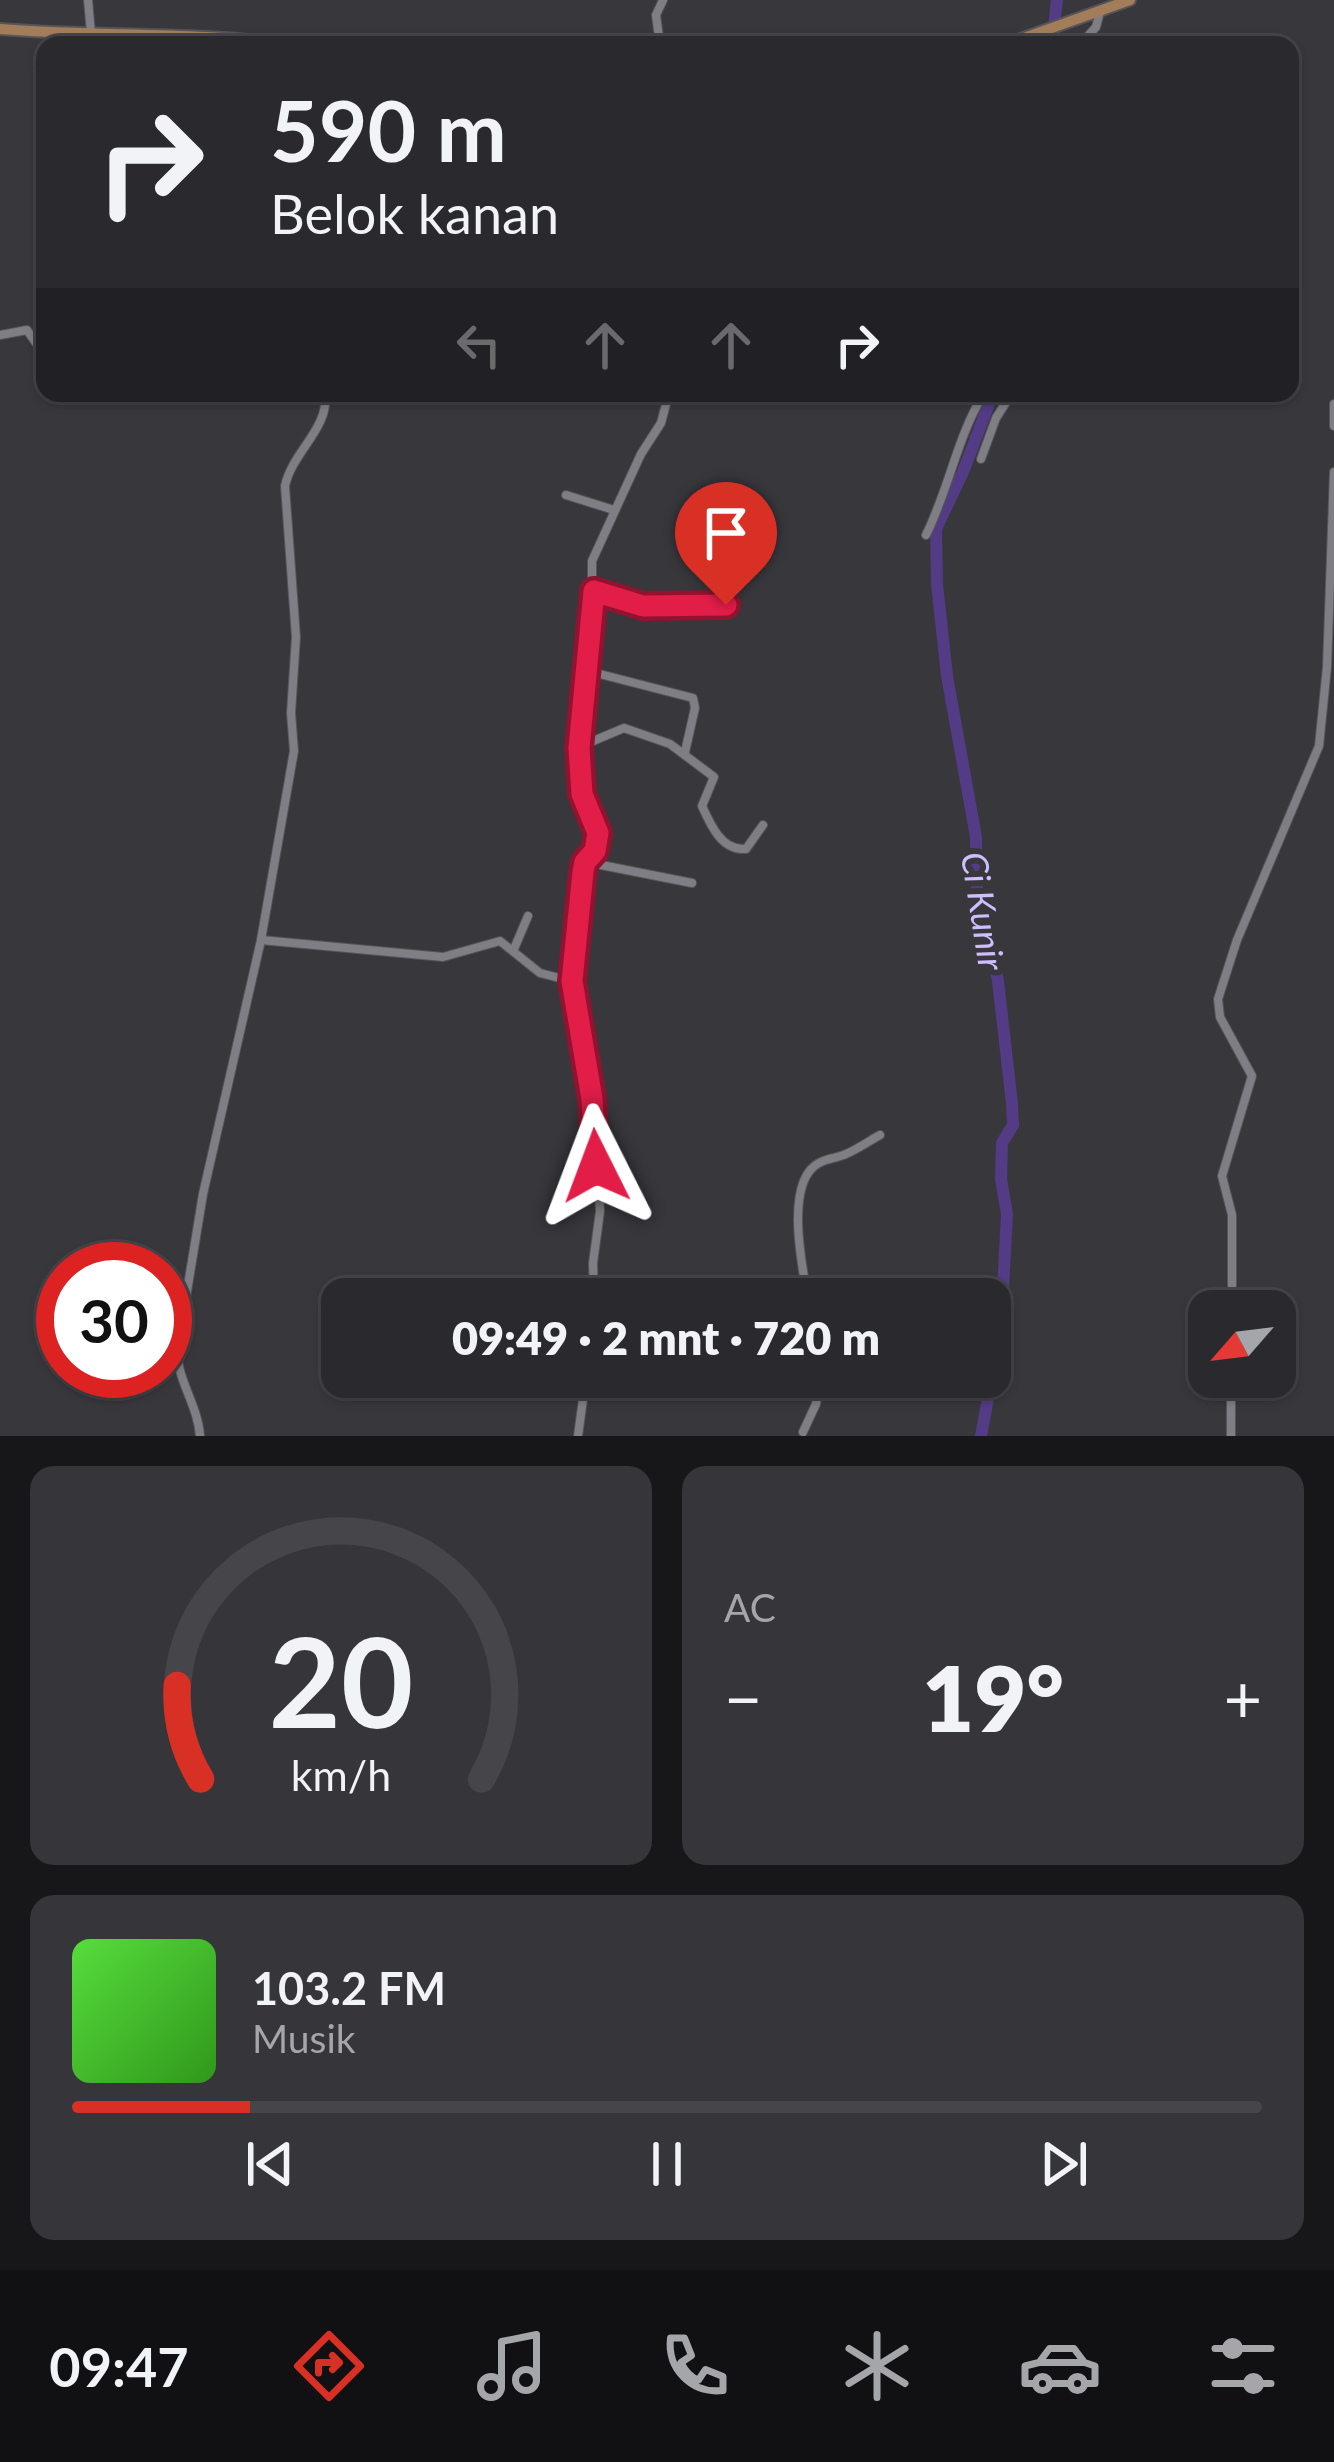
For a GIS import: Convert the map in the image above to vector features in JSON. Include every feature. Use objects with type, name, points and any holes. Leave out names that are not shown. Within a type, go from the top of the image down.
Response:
[{"type":"main road","points":[[1028,36],[1130,0]]},
{"type":"main road","points":[[0,29],[205,36]]},
{"type":"street","points":[[88,0],[91,34]]},
{"type":"street","points":[[659,36],[656,15],[663,0]]},
{"type":"street","points":[[1088,36],[1096,27],[1094,14]]},
{"type":"street","points":[[0,335],[27,330],[36,343]]},
{"type":"street","points":[[200,1436],[198,1415],[177,1364],[177,1352],[203,1194],[261,940],[294,751],[291,713],[296,637],[285,486],[290,464],[326,412],[325,402]]},
{"type":"street","points":[[593,1278],[600,1211],[592,1099],[572,981],[585,862],[595,851],[598,833],[582,794],[579,748],[594,591],[592,561],[641,454],[661,423],[667,402]]},
{"type":"street","points":[[926,535],[946,494],[965,427],[978,402]]},
{"type":"street","points":[[981,458],[1006,402]]},
{"type":"street","points":[[1334,404],[1334,426]]},
{"type":"street","points":[[1232,1290],[1232,1215],[1222,1176],[1252,1076],[1220,1017],[1218,999],[1318,746],[1327,667],[1334,472]]},
{"type":"street","points":[[566,495],[614,510]]},
{"type":"street","points":[[594,591],[643,606],[683,608],[726,605],[734,588]]},
{"type":"street","points":[[588,671],[693,698],[685,752]]},
{"type":"street","points":[[579,748],[624,728],[685,752],[714,777],[701,806],[724,842],[746,849],[763,825]]},
{"type":"street","points":[[585,862],[692,883]]},
{"type":"street","points":[[514,949],[528,916]]},
{"type":"street","points":[[261,940],[443,958],[500,941],[540,973],[572,981]]},
{"type":"street","points":[[804,1278],[796,1238],[800,1192],[806,1178],[815,1164],[843,1156],[880,1135]]},
{"type":"street","points":[[578,1436],[583,1398]]},
{"type":"street","points":[[802,1432],[817,1398]]},
{"type":"street","points":[[1231,1436],[1232,1398]]},
{"type":"waterway","name":"Ci Kunir","points":[[1053,36],[1057,0]]},
{"type":"waterway","name":"Ci Kunir","points":[[981,1436],[1001,1328],[1007,1214],[1002,1143],[1013,1125],[1012,1104],[998,981],[977,888],[976,837],[947,676],[936,529],[990,402]]},
{"type":"route","points":[[596,1166],[592,1099],[572,981],[583,872],[595,851],[598,833],[582,794],[579,748],[594,591],[643,606],[726,605]]}]
